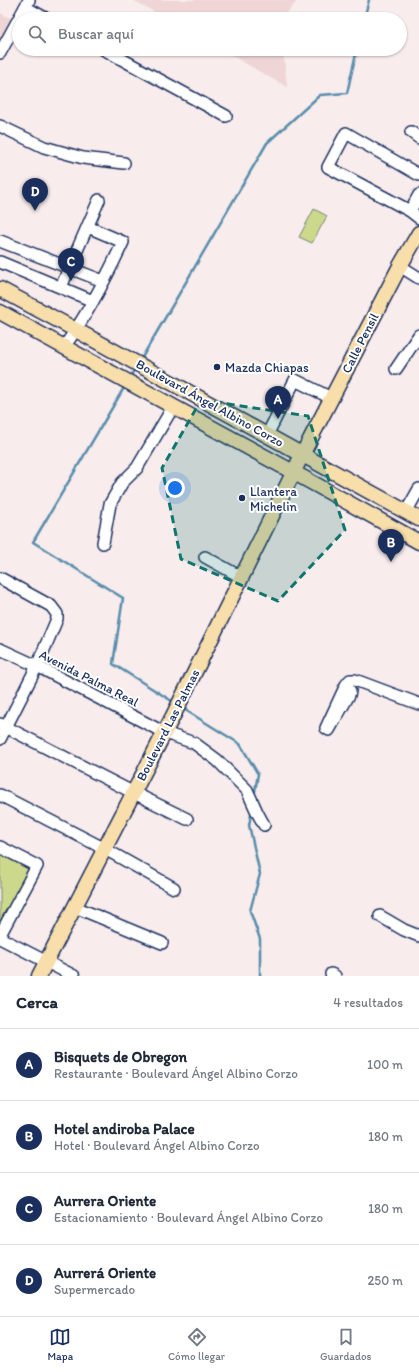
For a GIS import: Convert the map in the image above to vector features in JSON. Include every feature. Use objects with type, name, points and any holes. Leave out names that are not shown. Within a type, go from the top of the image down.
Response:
[{"type":"main road","name":"Calle Pensil","points":[[293,472],[419,232]]},
{"type":"main road","name":"Boulevard Ángel Albino Corzo","points":[[0,289],[152,371],[419,519]]},
{"type":"main road","name":"Boulevard Ángel Albino Corzo","points":[[0,312],[419,542]]},
{"type":"main road","name":"Boulevard Las Palmas","points":[[39,976],[165,732],[293,472]]},
{"type":"street","points":[[22,12],[27,3],[39,12]]},
{"type":"street","points":[[0,53],[12,31]]},
{"type":"street","points":[[116,56],[226,116]]},
{"type":"street","points":[[0,126],[44,147],[83,158],[124,163]]},
{"type":"street","points":[[419,175],[346,133],[328,167],[410,211],[419,218]]},
{"type":"street","points":[[410,211],[419,195]]},
{"type":"street","points":[[61,287],[99,200]]},
{"type":"street","points":[[64,347],[93,301],[123,242],[88,227]]},
{"type":"street","points":[[0,241],[103,281]]},
{"type":"street","points":[[0,262],[93,301]]},
{"type":"street","points":[[400,266],[419,278]]},
{"type":"street","points":[[396,369],[419,335]]},
{"type":"street","points":[[267,435],[295,380],[331,398]]},
{"type":"street","points":[[103,543],[110,504],[122,483],[137,468],[173,407]]},
{"type":"street","points":[[406,512],[419,489]]},
{"type":"street","points":[[205,557],[241,577]]},
{"type":"street","points":[[0,578],[51,606],[57,614],[57,619],[38,666],[3,725],[0,739]]},
{"type":"street","name":"Avenida Palma Real","points":[[0,649],[38,666],[165,732],[194,743],[217,760],[247,790],[264,825]]},
{"type":"street","points":[[346,685],[350,680],[355,680],[419,704]]},
{"type":"street","points":[[3,725],[187,819]]},
{"type":"street","points":[[0,795],[105,849],[174,888]]},
{"type":"street","points":[[0,847],[37,866],[0,935]]},
{"type":"street","points":[[75,907],[162,943]]},
{"type":"street","points":[[380,916],[404,930],[419,936]]},
{"type":"street","points":[[0,938],[74,976]]},
{"type":"highlighted area","points":[[201,400],[308,416],[345,530],[278,601],[181,559],[162,468]]},
{"type":"shaded area","points":[[133,0],[298,0],[287,12],[154,12]]},
{"type":"shaded area","points":[[0,13],[12,19],[12,22],[0,42]]},
{"type":"shaded area","points":[[232,56],[284,56],[287,87]]},
{"type":"green space","points":[[314,209],[327,216],[312,243],[299,237]]},
{"type":"green space","points":[[0,854],[32,871],[0,927]]},
{"type":"waterway","points":[[366,12],[369,0]]},
{"type":"waterway","points":[[140,361],[267,143],[320,95],[347,93],[355,56]]},
{"type":"waterway","points":[[130,378],[135,368]]},
{"type":"waterway","points":[[125,386],[33,542],[123,598],[113,664],[175,703]]},
{"type":"waterway","points":[[182,708],[240,744],[258,774],[254,797]]},
{"type":"waterway","points":[[252,810],[249,825],[260,874],[250,911],[260,939],[260,976]]},
{"type":"place","name":"Aurrerá Oriente","points":[[35,211]]},
{"type":"place","name":"Aurrera Oriente","points":[[71,281]]},
{"type":"place","name":"Mazda Chiapas","points":[[217,367]]},
{"type":"place","name":"Bisquets de Obregon","points":[[278,419]]},
{"type":"place","name":"Llantera Michelin","points":[[242,498]]},
{"type":"place","name":"Hotel andiroba Palace","points":[[391,562]]}]
